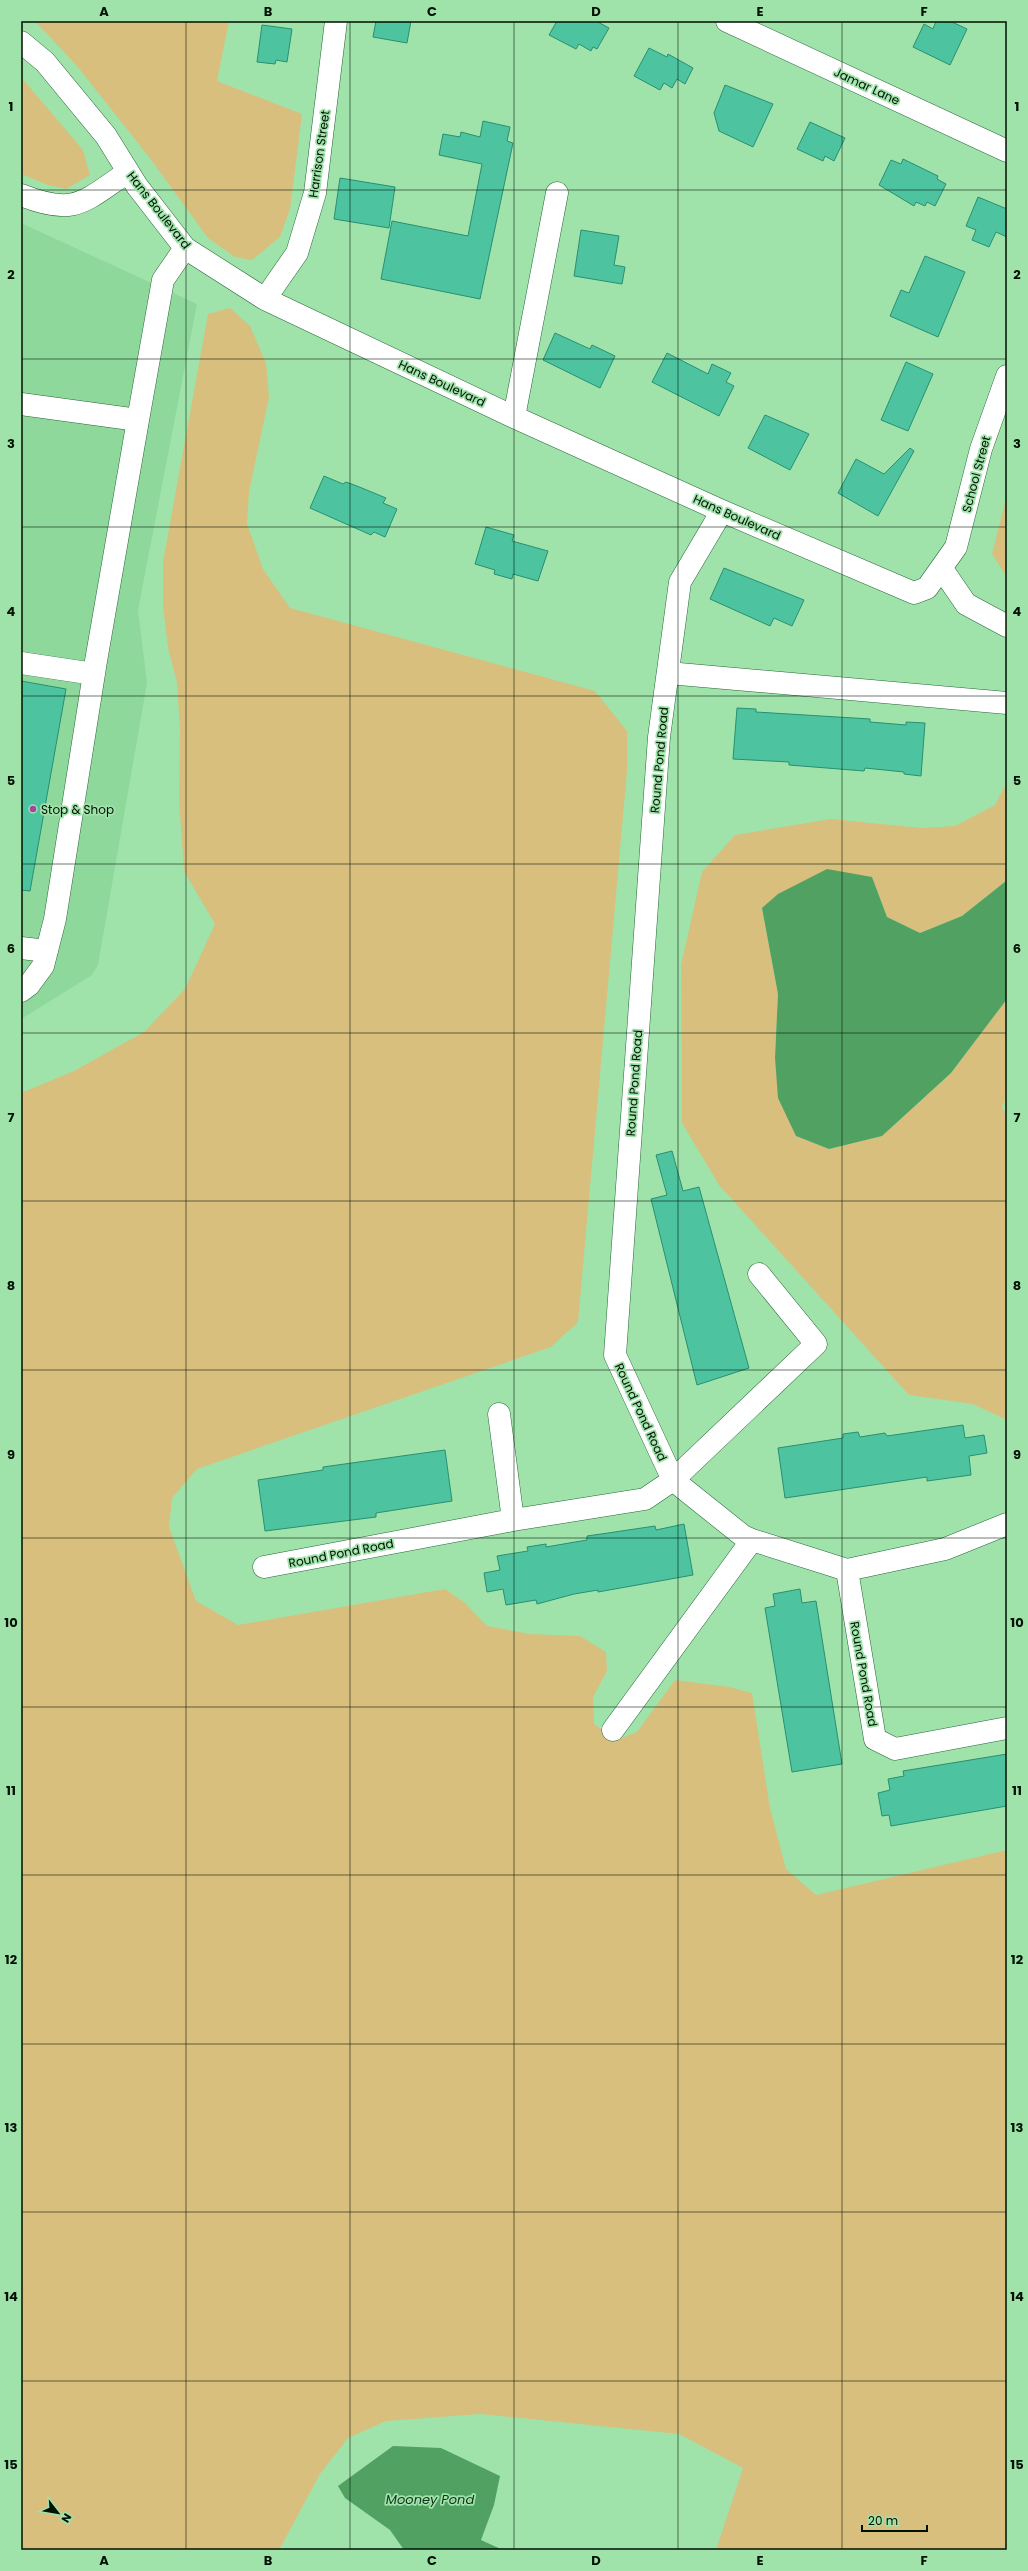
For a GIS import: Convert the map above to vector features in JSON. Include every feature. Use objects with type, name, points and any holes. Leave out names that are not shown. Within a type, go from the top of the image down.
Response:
[{"type":"street","name":"Harrison Street","points":[[265,299],[297,253],[315,193],[336,21]]},
{"type":"street","name":"Jamar Lane","points":[[727,21],[1007,151]]},
{"type":"street","name":"Hans Boulevard","points":[[21,42],[45,62],[106,136],[128,172],[185,248],[265,299],[514,417],[722,511],[914,593],[927,588],[942,569]]},
{"type":"street","points":[[21,195],[55,206],[82,203],[128,172]]},
{"type":"street","points":[[514,417],[558,193]]},
{"type":"street","points":[[21,991],[38,974],[47,951],[55,919],[94,674],[163,280],[185,248]]},
{"type":"street","name":"School Street","points":[[942,569],[956,547],[981,449],[1007,376]]},
{"type":"street","points":[[21,404],[138,420]]},
{"type":"street","name":"Round Pond Road","points":[[722,511],[680,582],[659,737],[615,1355],[673,1480],[743,1536],[752,1540],[847,1570],[945,1549],[1007,1524]]},
{"type":"street","points":[[942,569],[966,604],[1007,626]]},
{"type":"street","points":[[21,664],[94,674]]},
{"type":"street","points":[[668,673],[1007,702]]},
{"type":"street","points":[[21,948],[47,951]]},
{"type":"street","name":"Round Pond Road","points":[[264,1568],[513,1520],[645,1499],[673,1480],[816,1344],[759,1274]]},
{"type":"street","points":[[499,1414],[513,1520]]},
{"type":"street","points":[[613,1730],[752,1540]]},
{"type":"street","name":"Round Pond Road","points":[[847,1570],[875,1739],[895,1749],[1007,1728]]},
{"type":"shaded area","points":[[35,21],[229,21],[217,81],[302,114],[290,209],[280,237],[252,260],[235,257],[208,238],[149,157],[77,66]]},
{"type":"shaded area","points":[[21,77],[83,150],[90,175],[66,189],[48,185],[21,174]]},
{"type":"shaded area","points":[[21,223],[197,304],[138,610],[147,683],[98,965],[92,975],[21,1019]]},
{"type":"shaded area","points":[[230,308],[250,326],[266,363],[269,397],[249,492],[247,524],[263,569],[290,608],[595,691],[627,731],[627,771],[578,1322],[551,1347],[197,1469],[172,1498],[169,1527],[196,1601],[238,1625],[445,1589],[465,1603],[487,1626],[530,1634],[580,1636],[606,1652],[607,1671],[593,1697],[594,1724],[617,1740],[637,1732],[675,1680],[729,1687],[752,1693],[770,1808],[786,1869],[816,1895],[1007,1850],[1007,2550],[716,2550],[743,2468],[679,2434],[480,2414],[386,2421],[348,2438],[320,2474],[279,2550],[21,2550],[21,1093],[74,1071],[144,1032],[185,989],[215,924],[184,871],[179,800],[180,730],[177,683],[168,648],[163,606],[163,562],[208,314]]},
{"type":"shaded area","points":[[1007,494],[1007,577],[992,554]]},
{"type":"shaded area","points":[[1007,782],[1006,881],[962,916],[920,933],[887,917],[872,877],[762,908],[778,994],[775,1058],[796,1136],[829,1149],[882,1136],[951,1073],[1007,999],[1007,1099],[1002,1106],[1007,1118],[1007,1420],[973,1404],[909,1395],[719,1185],[682,1123],[681,965],[702,872],[735,835],[831,819],[921,828],[955,826],[995,805]]},
{"type":"water","points":[[827,869],[872,877],[887,917],[920,933],[962,916],[1006,881],[1007,877],[1007,999],[951,1073],[882,1136],[829,1149],[796,1136],[778,1098],[775,1058],[778,994],[762,908],[778,894]]},
{"type":"water","name":"Mooney Pond","points":[[393,2446],[441,2448],[500,2476],[494,2505],[481,2540],[503,2550],[404,2550],[390,2530],[345,2498],[338,2486]]},
{"type":"building","points":[[376,21],[411,21],[407,43],[373,37]]},
{"type":"building","points":[[557,21],[596,21],[609,28],[597,49],[593,47],[591,51],[579,44],[576,49],[549,35]]},
{"type":"building","points":[[936,21],[950,21],[967,29],[950,65],[913,47],[924,24],[933,29]]},
{"type":"building","points":[[262,25],[292,29],[287,62],[276,60],[275,64],[257,62]]},
{"type":"building","points":[[649,48],[667,57],[668,54],[693,68],[685,84],[677,79],[672,88],[664,83],[660,90],[634,76]]},
{"type":"building","points":[[725,85],[773,104],[753,147],[719,131],[714,113]]},
{"type":"building","points":[[483,121],[510,127],[507,141],[513,143],[480,299],[381,279],[392,221],[468,236],[482,164],[439,155],[443,134],[460,137],[461,132],[480,137]]},
{"type":"building","points":[[810,122],[845,138],[834,161],[825,156],[823,161],[797,149]]},
{"type":"building","points":[[903,159],[938,176],[937,179],[946,184],[935,206],[927,202],[925,206],[916,202],[914,206],[879,185],[891,160],[901,164]]},
{"type":"building","points":[[340,178],[395,187],[389,228],[334,219]]},
{"type":"building","points":[[978,197],[1007,209],[1007,237],[996,232],[989,247],[972,240],[976,230],[966,226]]},
{"type":"building","points":[[581,230],[619,236],[614,265],[625,267],[622,284],[574,276]]},
{"type":"building","points":[[925,256],[965,272],[938,337],[890,316],[901,290],[909,293]]},
{"type":"building","points":[[555,333],[590,349],[592,345],[615,356],[600,388],[543,360]]},
{"type":"building","points":[[667,353],[708,374],[712,364],[731,373],[726,382],[734,386],[719,416],[652,382]]},
{"type":"building","points":[[906,362],[933,374],[908,431],[881,420]]},
{"type":"building","points":[[765,415],[809,434],[790,470],[748,448]]},
{"type":"building","points":[[910,448],[914,451],[878,516],[838,493],[856,459],[884,474]]},
{"type":"building","points":[[324,476],[343,484],[346,482],[386,498],[383,503],[397,509],[385,537],[374,532],[371,535],[310,508]]},
{"type":"building","points":[[486,527],[514,535],[512,541],[548,551],[538,581],[513,574],[512,579],[494,574],[495,570],[475,564]]},
{"type":"building","points":[[724,568],[804,600],[792,626],[774,618],[770,626],[710,599]]},
{"type":"building","name":"Stop & Shop","points":[[21,681],[66,689],[30,891],[21,890]]},
{"type":"building","points":[[737,708],[756,709],[756,712],[870,719],[870,722],[906,725],[906,722],[925,723],[921,776],[904,774],[904,772],[865,768],[864,771],[789,765],[789,762],[733,759]]},
{"type":"building","points":[[672,1151],[683,1191],[699,1187],[749,1368],[697,1385],[651,1199],[667,1195],[656,1155]]},
{"type":"building","points":[[963,1425],[965,1438],[984,1435],[987,1453],[969,1456],[971,1475],[927,1481],[927,1477],[785,1498],[778,1448],[843,1438],[843,1434],[858,1432],[860,1437],[885,1433],[887,1436]]},
{"type":"building","points":[[445,1450],[452,1501],[376,1513],[376,1517],[265,1531],[258,1480],[323,1470],[323,1467]]},
{"type":"building","points":[[684,1524],[693,1575],[598,1592],[598,1590],[574,1594],[537,1604],[536,1600],[506,1605],[503,1589],[487,1592],[484,1573],[500,1570],[497,1556],[528,1551],[527,1547],[546,1544],[546,1547],[587,1540],[587,1536],[655,1526],[656,1530]]},
{"type":"building","points":[[800,1589],[802,1603],[816,1601],[842,1764],[792,1772],[765,1608],[775,1606],[773,1594]]},
{"type":"building","points":[[1007,1754],[1007,1806],[891,1826],[889,1815],[882,1816],[878,1793],[890,1790],[888,1779],[904,1776],[903,1771]]},
{"type":"place","name":"Stop & Shop","points":[[33,809]]}]
